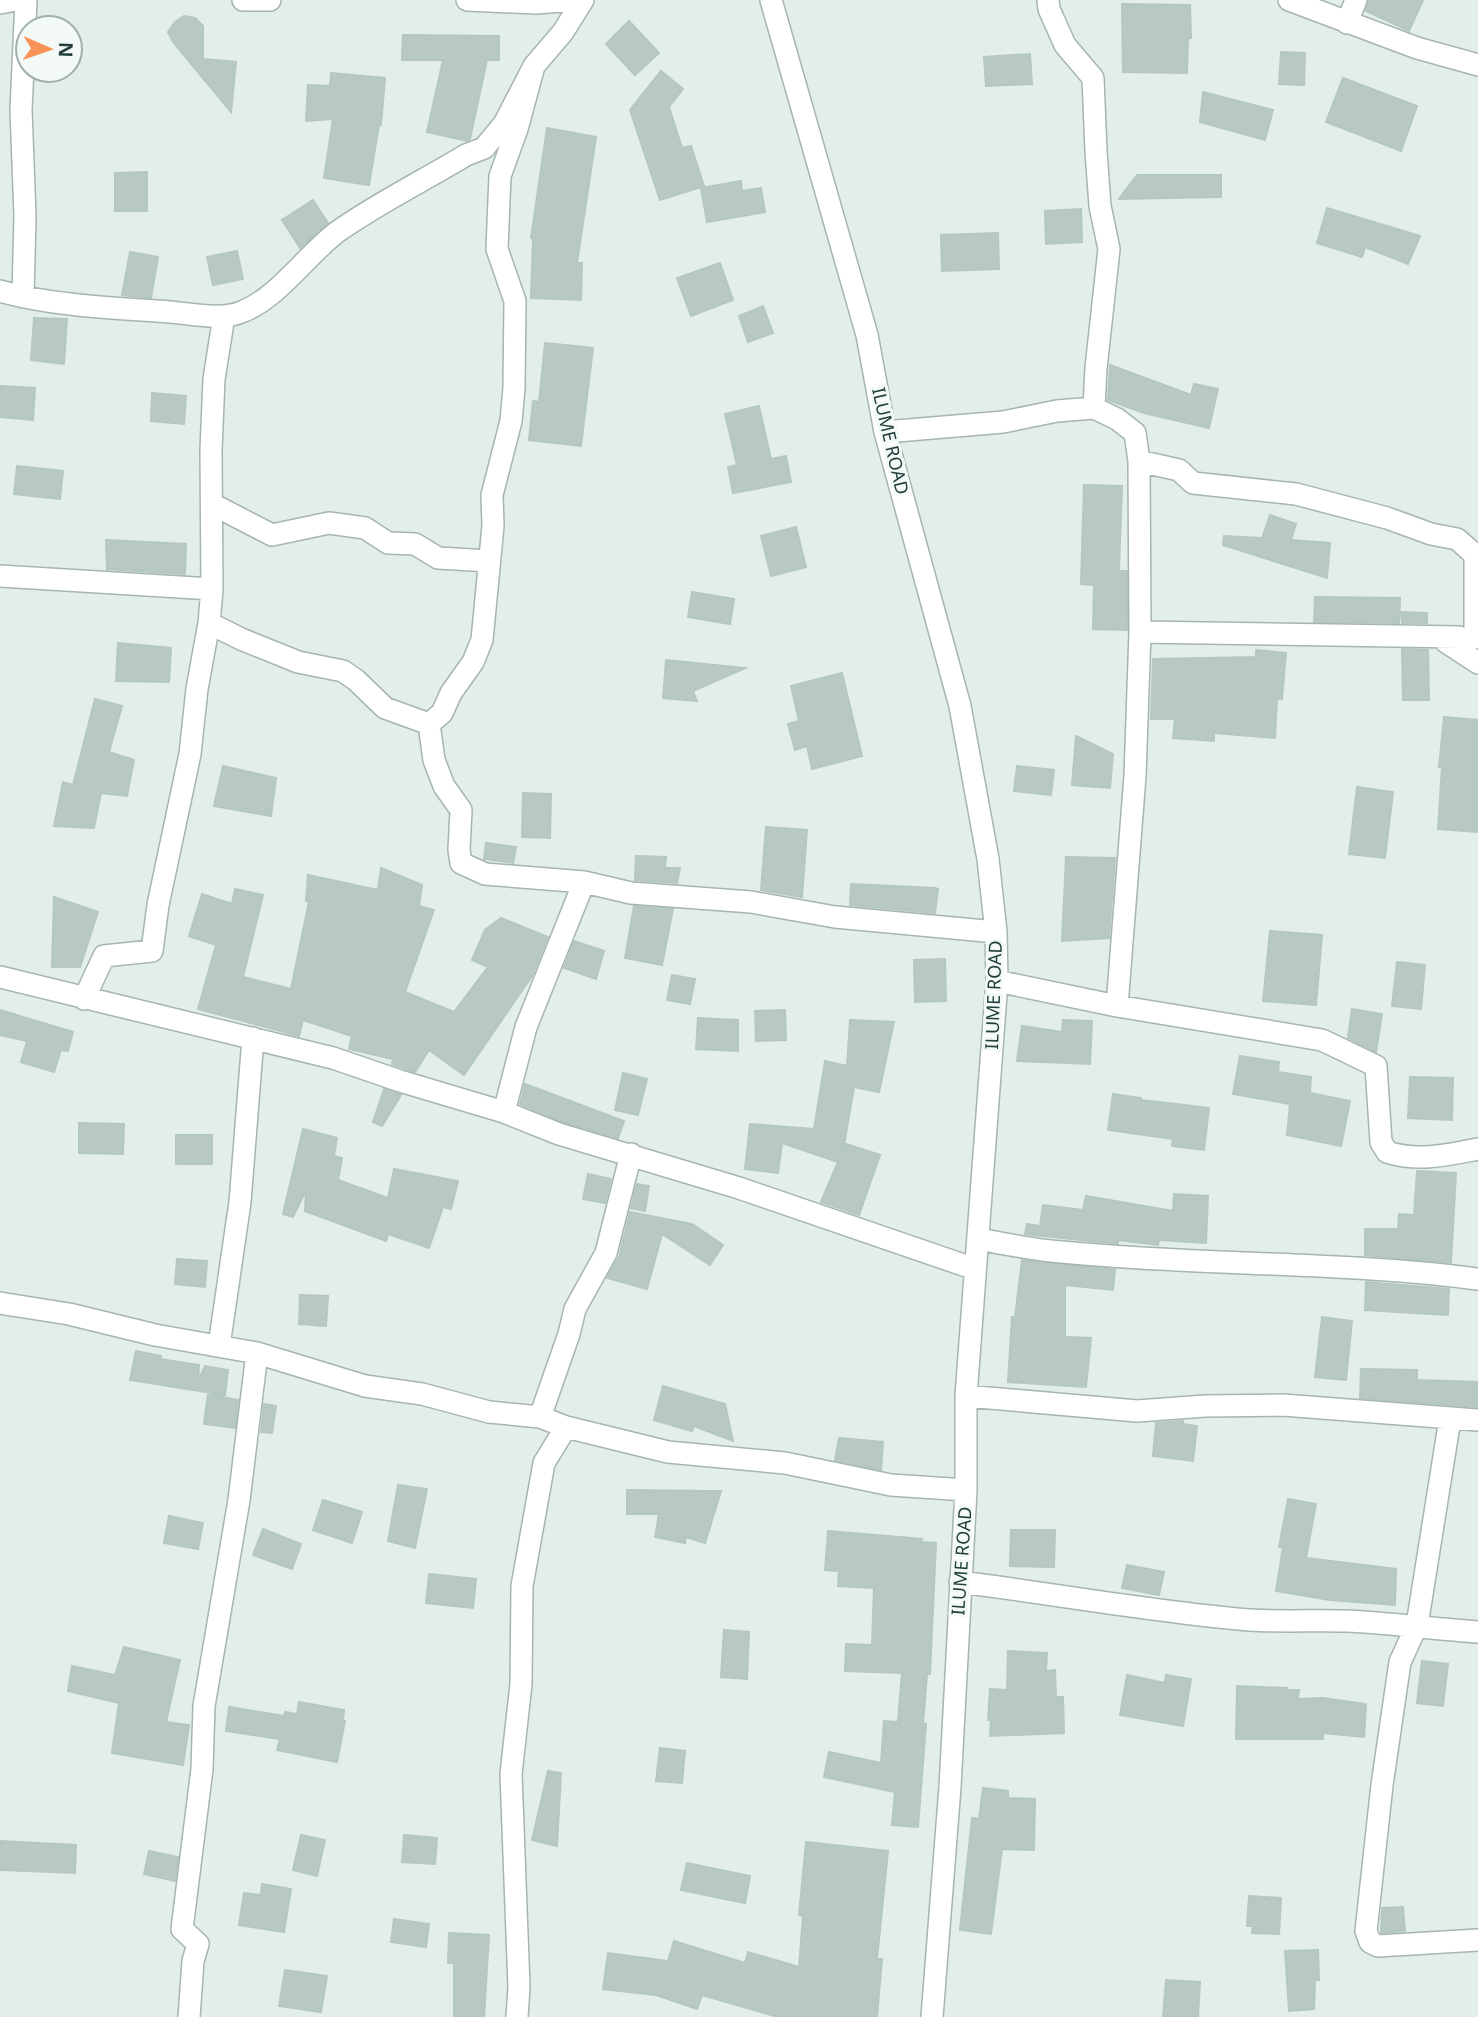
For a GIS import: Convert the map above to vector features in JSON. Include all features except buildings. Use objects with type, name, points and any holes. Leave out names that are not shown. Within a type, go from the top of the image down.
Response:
[{"type":"street","points":[[0,3],[16,0]]},
{"type":"street","points":[[23,297],[26,216],[22,110],[26,0]]},
{"type":"street","points":[[243,0],[270,0]]},
{"type":"street","points":[[467,0],[536,3],[576,0]]},
{"type":"street","points":[[0,291],[23,297],[132,309],[224,316],[247,310],[270,296],[310,254],[360,217],[466,155],[484,148],[504,124],[534,66],[563,32],[583,0]]},
{"type":"street","name":"ILUME ROAD","points":[[771,0],[867,335],[885,432],[960,706],[988,859],[996,932],[998,981],[975,1269],[950,1787],[932,2017]]},
{"type":"street","points":[[1048,0],[1049,9],[1065,45],[1093,78],[1100,206],[1109,249],[1094,408]]},
{"type":"street","points":[[1289,0],[1417,48],[1478,65]]},
{"type":"street","points":[[1347,23],[1356,0]]},
{"type":"street","points":[[429,724],[442,713],[473,662],[482,640],[493,526],[492,495],[512,421],[514,376],[515,301],[497,249],[500,176],[517,129],[534,66]]},
{"type":"street","points":[[84,999],[104,956],[152,951],[158,905],[190,754],[197,689],[209,623],[212,589],[211,450],[214,379],[224,316]]},
{"type":"street","points":[[885,432],[1003,422],[1057,411],[1094,408],[1117,419],[1135,433],[1139,461],[1140,632],[1135,776],[1117,1006]]},
{"type":"street","points":[[1139,461],[1179,470],[1193,483],[1296,494],[1431,534],[1457,539],[1475,555],[1475,638]]},
{"type":"street","points":[[212,504],[272,535],[330,523],[365,528],[388,543],[415,544],[438,558],[489,561]]},
{"type":"street","points":[[0,576],[212,589]]},
{"type":"street","points":[[209,623],[298,662],[343,671],[385,708],[429,724]]},
{"type":"street","points":[[1140,632],[1475,638]]},
{"type":"street","points":[[1475,638],[1446,642],[1478,663]]},
{"type":"street","points":[[429,724],[434,760],[444,786],[461,810],[461,863],[485,874],[584,882],[631,893],[751,902],[835,917],[996,932]]},
{"type":"street","points":[[504,1112],[526,1027],[584,882]]},
{"type":"street","points":[[0,977],[333,1058],[400,1082],[504,1112],[559,1134],[631,1154],[830,1218],[975,1269]]},
{"type":"street","points":[[998,981],[1117,1006],[1322,1040],[1376,1066],[1381,1142],[1387,1152],[1429,1158],[1478,1149]]},
{"type":"street","points":[[219,1346],[240,1202],[253,1038]]},
{"type":"street","points":[[540,1417],[575,1309],[606,1253],[631,1154]]},
{"type":"street","points":[[978,1239],[1061,1252],[1341,1266],[1418,1271],[1478,1279]]},
{"type":"street","points":[[0,1303],[69,1314],[155,1335],[257,1353],[365,1386],[422,1395],[489,1412],[540,1417],[566,1427],[668,1451],[785,1463],[891,1485],[966,1490]]},
{"type":"street","points":[[189,2017],[192,1961],[198,1944],[182,1929],[202,1769],[204,1706],[239,1500],[257,1353]]},
{"type":"street","points":[[967,1396],[1137,1411],[1205,1406],[1283,1405],[1478,1420]]},
{"type":"street","points":[[1450,1419],[1417,1625],[1400,1662],[1382,1785],[1366,1931],[1370,1942],[1378,1945],[1478,1940]]},
{"type":"street","points":[[517,2017],[519,1987],[511,1774],[521,1684],[522,1586],[544,1463],[566,1427]]},
{"type":"street","points":[[960,1582],[1252,1620],[1417,1625],[1478,1632]]}]
